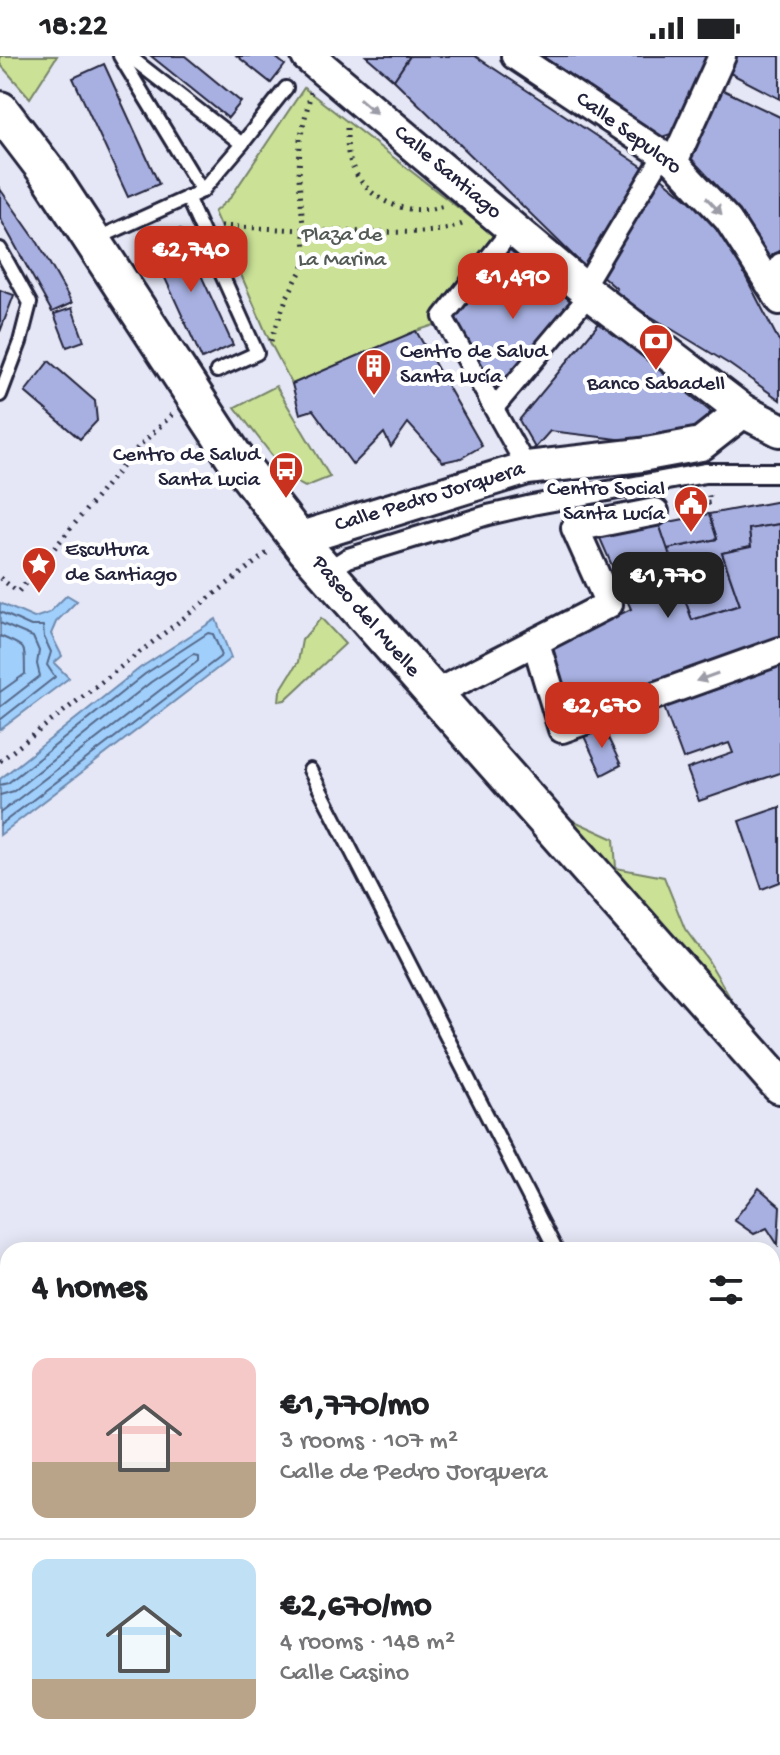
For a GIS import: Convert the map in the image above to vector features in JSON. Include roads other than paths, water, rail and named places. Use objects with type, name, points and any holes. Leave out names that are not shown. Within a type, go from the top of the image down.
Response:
[{"type":"main road","name":"Paseo del Muelle","points":[[0,110],[51,177],[93,240],[233,455],[286,543],[326,572],[780,1085]]},
{"type":"street","name":"Calle Santiago","points":[[308,56],[586,291],[743,411],[780,430]]},
{"type":"street","points":[[513,228],[443,317],[494,408],[586,291],[668,158],[722,56]]},
{"type":"street","name":"Calle Sepulcro","points":[[518,57],[668,158],[728,220],[776,282]]},
{"type":"street","points":[[513,228],[441,316],[527,468]]},
{"type":"street","name":"Calle Pedro Jorquera","points":[[286,543],[527,468],[641,455],[701,444],[743,411]]},
{"type":"street","points":[[326,572],[348,558],[488,515],[532,505],[705,473],[780,473]]},
{"type":"street","points":[[434,694],[609,604],[575,528],[655,512]]},
{"type":"street","points":[[536,643],[562,729],[780,651]]},
{"type":"lane","points":[[120,56],[202,191]]},
{"type":"lane","points":[[129,56],[242,144]]},
{"type":"lane","points":[[93,240],[202,191],[286,88]]},
{"type":"lane","points":[[187,197],[257,353],[217,371]]},
{"type":"lane","points":[[0,249],[30,303],[20,342],[0,395]]},
{"type":"lane","points":[[310,770],[552,1242]]},
{"type":"water","points":[[67,595],[77,601],[56,622],[51,634],[62,656],[54,663],[69,678],[0,730],[0,603],[34,618],[49,613]]},
{"type":"water","points":[[216,619],[231,658],[0,835],[0,779],[140,668]]},
{"type":"place","name":"Banco Sabadell","points":[[656,372]]},
{"type":"place","name":"Centro de Salud Santa Lucía","points":[[374,397]]},
{"type":"place","name":"Centro de Salud Santa Lucia","points":[[286,500]]},
{"type":"place","name":"Centro Social Santa Lucía","points":[[691,534]]},
{"type":"place","name":"Escultura de Santiago","points":[[39,595]]},
{"type":"park label","name":"Plaza de La Marina","points":[[342,248]]}]
